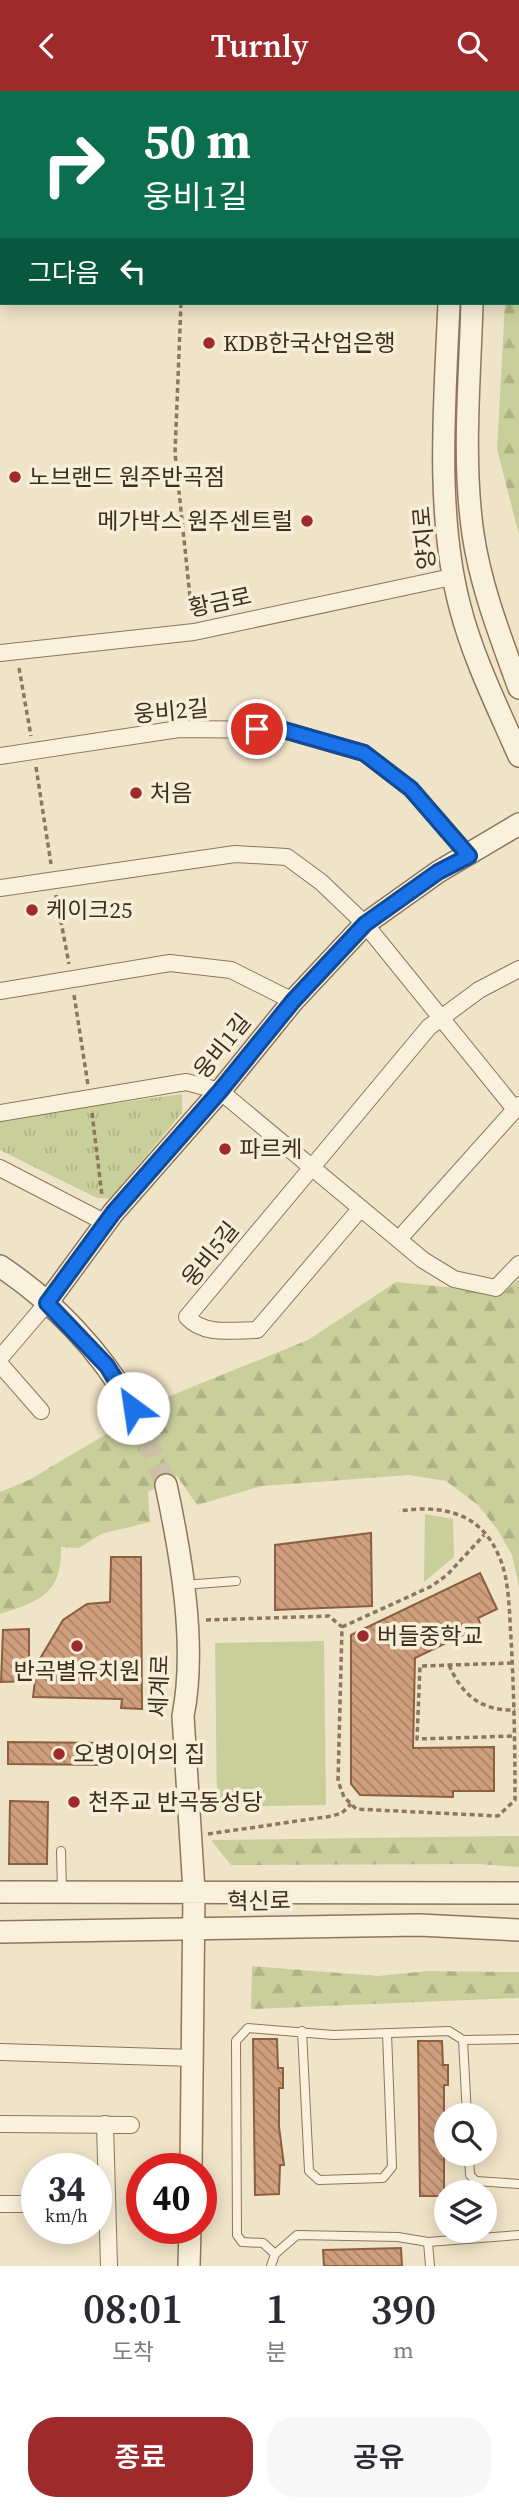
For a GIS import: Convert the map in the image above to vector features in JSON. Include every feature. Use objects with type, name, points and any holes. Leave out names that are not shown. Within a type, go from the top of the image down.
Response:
[{"type":"street","name":"양지로","points":[[449,305],[444,422],[452,571],[460,609],[515,747]]},
{"type":"street","points":[[472,309],[469,439],[473,531],[489,606],[519,688]]},
{"type":"street","points":[[446,486],[440,504],[452,609],[490,706],[515,747]]},
{"type":"street","name":"황금로","points":[[8,653],[194,632],[447,578]]},
{"type":"street","name":"웅비2길","points":[[0,757],[179,729],[284,730],[364,753],[411,789],[469,856]]},
{"type":"street","points":[[469,856],[482,845],[519,824]]},
{"type":"street","points":[[469,856],[487,854],[519,835]]},
{"type":"street","points":[[0,888],[235,854],[287,857],[321,882],[365,924],[439,1017],[517,1107],[399,1239]]},
{"type":"street","name":"웅비1길","points":[[47,1303],[106,1223],[220,1091],[293,1001],[365,924],[438,872],[469,856]]},
{"type":"street","points":[[0,991],[170,963],[232,970],[293,1001]]},
{"type":"street","name":"웅비5길","points":[[361,1208],[257,1329],[217,1331],[196,1327],[187,1317],[439,1017],[479,990],[519,969]]},
{"type":"street","points":[[0,1113],[186,1082],[220,1091],[423,1260],[454,1279],[496,1288],[519,1264]]},
{"type":"street","points":[[0,1168],[106,1223]]},
{"type":"street","points":[[0,1266],[47,1303],[107,1366],[133,1408]]},
{"type":"street","points":[[0,1357],[47,1303]]},
{"type":"street","points":[[0,1364],[41,1411]]},
{"type":"street","name":"세계로","points":[[166,1485],[180,1547],[184,1585],[187,1695],[183,1716],[192,1837],[194,1928]]},
{"type":"street","name":"혁신로","points":[[0,1892],[519,1893]]},
{"type":"street","name":"혁신로","points":[[0,1931],[419,1925],[519,1930]]},
{"type":"street","points":[[191,2153],[194,1928]]},
{"type":"street","points":[[0,2052],[193,2058]]},
{"type":"street","points":[[0,2124],[131,2125]]},
{"type":"street","points":[[104,2153],[106,2124]]},
{"type":"street","points":[[0,2204],[21,2204]]},
{"type":"street","points":[[106,2244],[109,2266]]},
{"type":"street","points":[[189,2266],[190,2244]]},
{"type":"lane","points":[[184,1585],[236,1581]]},
{"type":"lane","points":[[61,1851],[62,1892]]},
{"type":"lane","points":[[275,2254],[263,2243],[242,2242],[237,2235],[236,2041],[248,2028],[333,2035],[449,2031],[463,2040],[519,2039]]},
{"type":"lane","points":[[302,2031],[309,2171],[319,2181],[383,2178],[392,2167],[387,2033]]},
{"type":"lane","points":[[463,2040],[466,2103]]},
{"type":"lane","points":[[470,2166],[470,2175],[475,2181],[519,2184]]},
{"type":"lane","points":[[271,2266],[275,2254],[297,2235],[398,2237],[429,2242],[519,2235]]},
{"type":"lane","points":[[429,2242],[430,2266]]},
{"type":"path","points":[[181,305],[174,453],[194,632]]},
{"type":"path","points":[[8,653],[34,752]]},
{"type":"path","points":[[342,1627],[338,1781],[344,1797],[356,1809],[498,1816],[515,1800],[515,1710],[503,1571],[498,1553],[474,1523],[446,1509],[399,1511]]},
{"type":"path","points":[[342,1627],[432,1585],[448,1574],[484,1535]]},
{"type":"path","points":[[186,1621],[329,1616],[342,1627]]},
{"type":"path","points":[[512,1663],[421,1666],[417,1739],[515,1736]]},
{"type":"path","points":[[449,1665],[461,1688],[479,1704],[498,1711],[515,1710]]},
{"type":"path","points":[[192,1837],[288,1820],[332,1816],[342,1813],[351,1804]]},
{"type":"green space","points":[[505,305],[519,305],[519,535],[497,449]]},
{"type":"green space","points":[[182,1094],[182,1113],[110,1199],[97,1198],[0,1150],[0,1122],[6,1118]]},
{"type":"green space","points":[[519,1279],[519,1587],[512,1555],[497,1529],[478,1505],[446,1481],[409,1475],[262,1486],[197,1505],[177,1476],[148,1492],[150,1522],[101,1534],[79,1548],[61,1547],[58,1575],[46,1593],[27,1605],[0,1614],[0,1492],[29,1480],[170,1396],[308,1340],[396,1282],[504,1293]]},
{"type":"green space","points":[[425,1514],[453,1519],[454,1557],[424,1582]]},
{"type":"green space","points":[[324,1641],[326,1805],[217,1807],[215,1643]]},
{"type":"green space","points":[[519,1836],[519,1867],[478,1864],[231,1865],[211,1840]]},
{"type":"green space","points":[[252,1966],[378,1976],[428,1971],[519,1972],[519,1998],[251,2009]]},
{"type":"building","points":[[371,1533],[372,1606],[275,1610],[275,1545]]},
{"type":"building","points":[[111,1557],[141,1557],[142,1709],[121,1708],[122,1699],[33,1697],[35,1681],[1,1682],[3,1630],[29,1629],[29,1677],[63,1620],[87,1604],[110,1602]]},
{"type":"building","points":[[480,1573],[497,1609],[478,1618],[481,1626],[415,1658],[413,1748],[494,1747],[494,1791],[453,1791],[453,1797],[360,1795],[351,1784],[351,1635]]},
{"type":"building","name":"오병이어의 집","points":[[8,1742],[110,1743],[109,1765],[8,1764]]},
{"type":"building","points":[[10,1801],[48,1802],[47,1864],[9,1864]]},
{"type":"building","points":[[253,2039],[277,2039],[278,2068],[283,2068],[283,2088],[279,2088],[279,2127],[284,2165],[280,2165],[279,2194],[255,2195]]},
{"type":"building","points":[[418,2041],[442,2041],[443,2065],[448,2065],[448,2085],[444,2085],[444,2103],[434,2103],[434,2166],[444,2166],[444,2180],[434,2180],[434,2196],[420,2196]]},
{"type":"building","points":[[401,2248],[402,2266],[324,2266],[323,2250]]},
{"type":"tunnel","points":[[133,1408],[166,1485]]},
{"type":"place","name":"KDB한국산업은행","points":[[209,343]]},
{"type":"place","name":"노브랜드 원주반곡점","points":[[15,477]]},
{"type":"place","name":"메가박스 원주센트럴","points":[[307,521]]},
{"type":"place","name":"처음","points":[[136,793]]},
{"type":"place","name":"케이크25","points":[[32,910]]},
{"type":"place","name":"파르케","points":[[225,1149]]},
{"type":"place","name":"버들중학교","points":[[363,1636]]},
{"type":"place","name":"반곡별유치원","points":[[77,1646]]},
{"type":"place","name":"오병이어의 집","points":[[59,1754]]},
{"type":"place","name":"천주교 반곡동성당","points":[[74,1802]]},
{"type":"route","points":[[133,1408],[107,1366],[73,1327],[47,1303],[113,1213],[220,1091],[293,1001],[365,924],[438,872],[469,856],[411,789],[364,753],[284,730],[257,729]]}]
